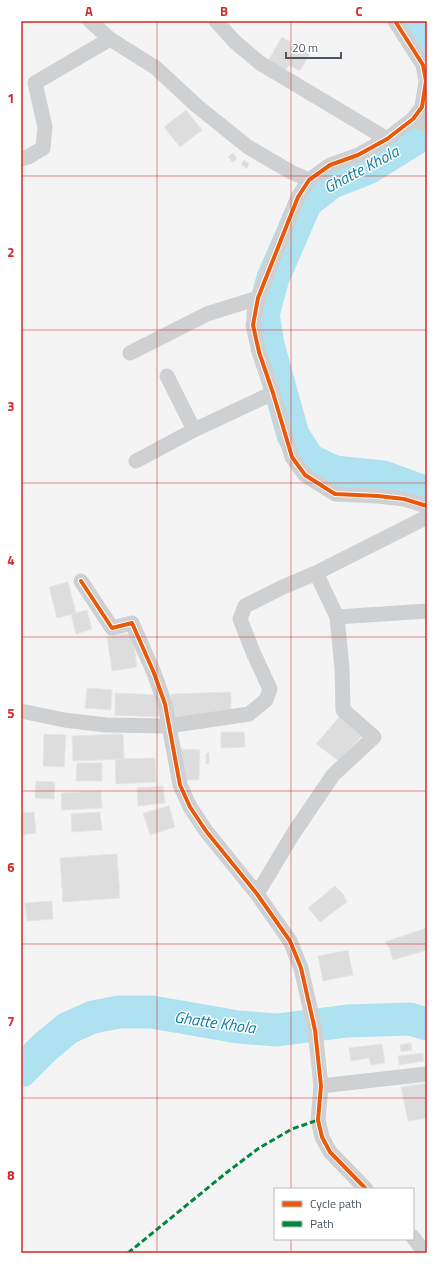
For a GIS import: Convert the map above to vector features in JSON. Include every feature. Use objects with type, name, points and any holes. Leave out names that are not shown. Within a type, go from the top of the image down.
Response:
[{"type":"street","points":[[90,21],[110,38],[156,68],[197,106],[248,147],[291,172],[309,180]]},
{"type":"street","points":[[216,21],[235,42],[260,63],[387,139]]},
{"type":"street","points":[[395,21],[423,65],[426,81],[422,107],[413,119],[387,139],[358,155],[330,165],[309,180],[298,197],[258,298],[253,325],[259,352],[292,457],[305,475],[336,494],[404,499],[427,506]]},
{"type":"street","points":[[21,159],[28,157],[43,148],[45,127],[28,83],[110,38]]},
{"type":"street","points":[[413,119],[427,125]]},
{"type":"street","points":[[130,353],[207,314],[258,298]]},
{"type":"street","points":[[167,376],[194,430]]},
{"type":"street","points":[[136,461],[194,430],[273,393]]},
{"type":"street","points":[[21,711],[64,720],[106,725],[168,726],[249,714],[266,700],[270,689],[240,619],[245,606],[283,587],[316,573],[427,517]]},
{"type":"street","points":[[257,894],[293,834],[333,775],[374,737],[343,710],[342,668],[337,618],[316,573]]},
{"type":"street","points":[[81,581],[112,628],[132,623],[154,673],[165,704],[180,785],[190,807],[206,831],[257,894],[290,941],[301,968],[315,1030],[321,1086],[318,1120],[322,1137],[330,1152],[365,1188]]},
{"type":"street","points":[[337,618],[427,611]]},
{"type":"street","points":[[321,1086],[427,1074]]},
{"type":"street","points":[[414,1239],[425,1253]]},
{"type":"building","points":[[282,37],[310,53],[300,71],[289,65],[285,71],[268,61]]},
{"type":"building","points":[[186,110],[202,130],[180,147],[164,127]]},
{"type":"building","points":[[233,153],[237,159],[232,162],[228,157]]},
{"type":"building","points":[[244,160],[249,164],[247,168],[241,165]]},
{"type":"building","points":[[68,582],[76,613],[57,618],[49,587]]},
{"type":"building","points":[[87,610],[92,629],[76,634],[71,614]]},
{"type":"building","points":[[132,633],[137,667],[112,671],[107,637]]},
{"type":"building","points":[[87,688],[112,690],[111,710],[85,708]]},
{"type":"building","points":[[231,692],[231,714],[172,718],[171,694]]},
{"type":"building","points":[[115,693],[160,695],[160,717],[115,715]]},
{"type":"building","points":[[340,716],[362,736],[339,761],[316,744]]},
{"type":"building","points":[[221,732],[244,732],[245,747],[221,748]]},
{"type":"building","points":[[44,734],[66,735],[64,767],[43,766]]},
{"type":"building","points":[[123,734],[124,759],[73,761],[72,736]]},
{"type":"building","points":[[180,749],[200,750],[199,780],[179,780]]},
{"type":"building","points":[[206,753],[209,753],[209,764],[206,763]]},
{"type":"building","points":[[155,758],[156,782],[116,784],[115,759]]},
{"type":"building","points":[[77,763],[102,763],[102,781],[76,781]]},
{"type":"building","points":[[36,781],[55,782],[54,799],[35,798]]},
{"type":"building","points":[[163,786],[165,803],[138,806],[137,788]]},
{"type":"building","points":[[101,791],[102,808],[62,810],[61,793]]},
{"type":"building","points":[[169,806],[175,827],[150,835],[143,813]]},
{"type":"building","points":[[34,812],[36,833],[21,835],[21,813]]},
{"type":"building","points":[[100,812],[102,830],[72,832],[71,814]]},
{"type":"building","points":[[117,854],[120,898],[63,902],[60,858]]},
{"type":"building","points":[[335,886],[343,894],[347,902],[320,922],[308,908]]},
{"type":"building","points":[[52,901],[53,919],[27,921],[25,903]]},
{"type":"building","points":[[426,928],[427,950],[393,960],[390,949],[385,942]]},
{"type":"building","points":[[348,950],[353,975],[323,981],[318,956]]},
{"type":"building","points":[[411,1043],[412,1050],[401,1052],[400,1045]]},
{"type":"building","points":[[382,1044],[385,1063],[371,1065],[369,1058],[351,1061],[349,1048]]},
{"type":"building","points":[[423,1053],[424,1061],[399,1065],[398,1056]]},
{"type":"building","points":[[427,1083],[427,1118],[408,1121],[401,1087]]},
{"type":"waterway","name":"Ghatte Khola","points":[[411,21],[427,49]]},
{"type":"waterway","name":"Ghatte Khola","points":[[427,126],[418,137],[368,168],[332,182],[306,202],[273,278],[263,314],[268,345],[293,435],[309,460],[334,472],[383,477],[427,493]]},
{"type":"waterway","name":"Ghatte Khola","points":[[21,1071],[45,1047],[68,1028],[93,1017],[119,1012],[152,1012],[238,1027],[277,1030],[347,1021],[410,1019],[427,1024]]},
{"type":"marked path","points":[[128,1253],[259,1148],[292,1129],[318,1120]]},
{"type":"cycle path","points":[[395,21],[423,65],[426,81],[422,107],[413,119],[387,139],[358,155],[330,165],[309,180],[298,197],[258,298],[253,325],[259,352],[292,457],[305,475],[335,494],[404,499],[427,506]]},
{"type":"cycle path","points":[[81,581],[112,628],[132,623],[154,673],[165,704],[180,785],[190,807],[206,831],[257,894],[290,941],[301,968],[315,1030],[321,1086],[318,1120],[322,1137],[330,1152],[365,1188]]}]
